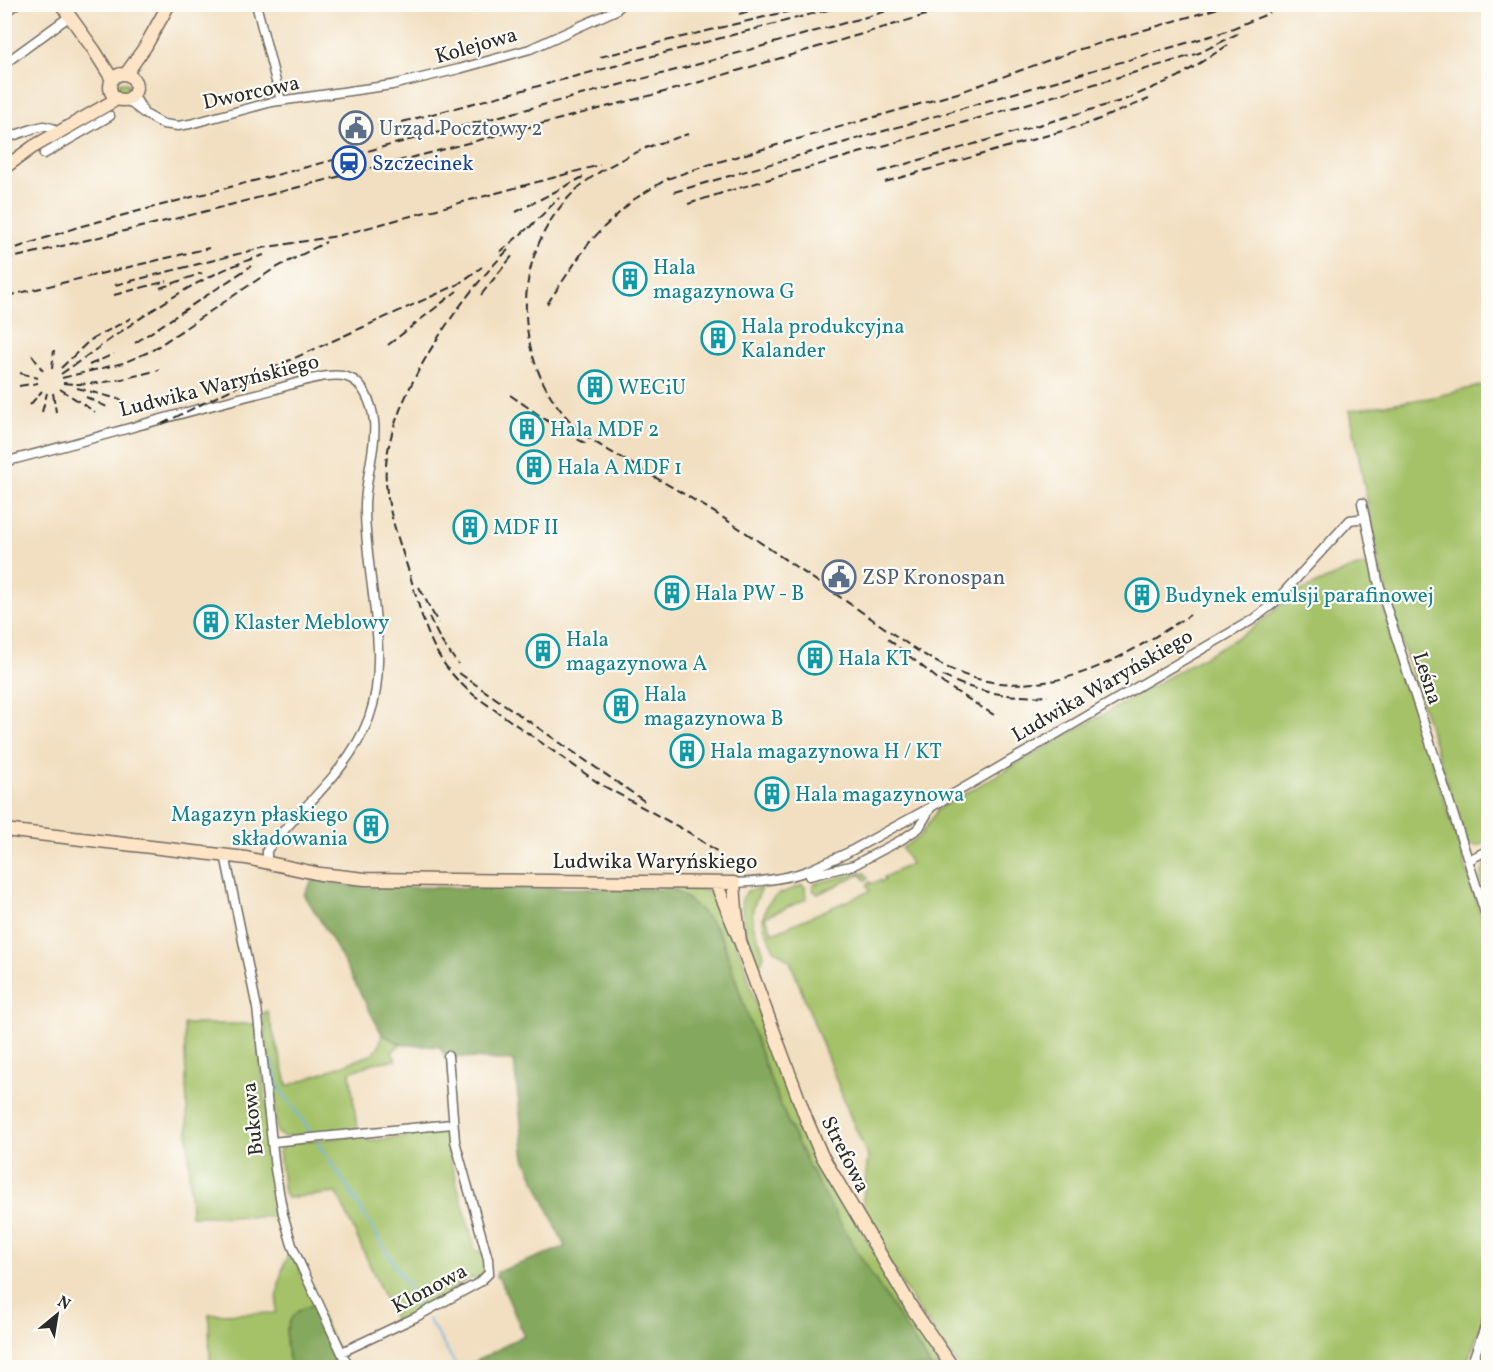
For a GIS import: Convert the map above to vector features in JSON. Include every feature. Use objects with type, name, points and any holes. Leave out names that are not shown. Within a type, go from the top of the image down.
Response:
[{"type":"street","points":[[4,13],[16,4]]},
{"type":"street","points":[[4,168],[33,147],[136,87],[94,50],[62,4]]},
{"type":"street","points":[[122,97],[110,86],[122,77],[145,47],[169,4]]},
{"type":"street","points":[[256,4],[281,101]]},
{"type":"street","name":"Kolejowa","points":[[367,89],[414,81],[530,49],[616,10],[622,4]]},
{"type":"street","points":[[4,64],[70,16]]},
{"type":"street","name":"Dworcowa","points":[[122,97],[145,114],[164,124],[178,126],[281,101],[367,89]]},
{"type":"street","points":[[44,154],[110,116]]},
{"type":"street","points":[[4,139],[44,126],[52,128],[55,135]]},
{"type":"street","name":"Ludwika Waryńskiego","points":[[4,462],[238,398],[325,377],[340,375],[349,377],[358,383],[364,392],[374,419],[375,432],[367,479],[365,508],[378,659],[374,700],[366,725],[353,751],[272,843],[267,850],[267,861]]},
{"type":"street","name":"Leśna","points":[[1362,503],[1378,581],[1488,922]]},
{"type":"street","name":"Ludwika Waryńskiego","points":[[4,830],[225,855],[267,861],[320,874],[365,879],[734,883],[805,874],[857,853],[891,834],[908,819],[1252,620],[1274,603],[1350,520],[1365,518]]},
{"type":"street","points":[[805,874],[861,861],[919,828],[931,807]]},
{"type":"street","points":[[1469,860],[1488,850]]},
{"type":"street","name":"Bukowa","points":[[225,855],[256,999],[280,1199],[292,1245],[349,1368]]},
{"type":"street","name":"Strefowa","points":[[716,883],[821,1154],[912,1308],[953,1368]]},
{"type":"street","name":"Strefowa","points":[[734,883],[740,941]]},
{"type":"street","name":"Klonowa","points":[[342,1352],[416,1317],[480,1282],[489,1273],[488,1259],[457,1152],[452,1124],[448,1056]]},
{"type":"street","points":[[272,1142],[452,1124]]},
{"type":"street","points":[[1470,1368],[1488,1318]]},
{"type":"green space","points":[[125,82],[128,83],[128,93],[121,94],[118,93],[117,86],[118,83]]},
{"type":"green space","points":[[1488,384],[1488,843],[1476,846],[1466,843],[1382,580],[1350,410],[1429,398]]},
{"type":"green space","points":[[1369,564],[1488,937],[1488,1309],[1467,1362],[1461,1368],[959,1367],[915,1305],[861,1217],[868,1157],[790,961],[774,949],[764,926],[763,918],[767,905],[777,895],[802,885],[805,887],[806,899],[765,917],[773,933],[870,891],[867,885],[870,882],[871,884],[880,880],[881,882],[885,880],[884,877],[911,864],[902,848],[920,836],[938,809],[1249,631],[1296,593],[1347,570]]},
{"type":"green space","points":[[1488,859],[1488,910],[1481,879]]},
{"type":"green space","points":[[861,872],[865,873],[868,879],[865,880],[861,874],[818,894],[813,890],[813,884]]},
{"type":"green space","points":[[313,880],[369,887],[670,889],[694,904],[713,925],[723,941],[775,1092],[815,1178],[857,1250],[931,1367],[466,1367],[524,1335],[499,1278],[496,1277],[497,1272],[565,1247],[525,1158],[514,1061],[445,1056],[440,1047],[401,1044],[382,1034],[331,938],[304,894]]},
{"type":"green space","points":[[761,888],[752,916],[764,955],[757,973],[745,936],[741,902],[747,891]]},
{"type":"green space","points":[[670,889],[708,890],[716,897],[743,959],[754,998],[805,1135],[822,1171],[947,1367],[931,1367],[857,1250],[815,1178],[775,1092],[723,941],[716,927]]},
{"type":"green space","points":[[267,1011],[288,1086],[373,1054],[379,1046],[382,1034],[401,1044],[392,1052],[396,1060],[373,1063],[350,1072],[357,1129],[284,1137],[277,1133],[263,1013]]},
{"type":"green space","points":[[184,1024],[256,1024],[280,1217],[191,1216]]},
{"type":"green space","points":[[442,1128],[448,1132],[453,1150],[448,1152],[476,1252],[482,1251],[485,1268],[475,1281],[472,1277],[453,1288],[455,1292],[396,1323],[337,1193],[287,1198],[284,1193],[279,1151],[286,1143],[366,1135],[368,1141],[410,1136],[410,1131]]},
{"type":"green space","points":[[291,1250],[315,1305],[299,1310],[288,1324],[286,1346],[292,1367],[210,1367],[209,1314],[276,1313],[278,1289]]},
{"type":"green space","points":[[315,1305],[346,1367],[292,1367],[286,1346],[288,1324],[299,1310]]},
{"type":"green space","points":[[1488,1328],[1488,1367],[1474,1368]]},
{"type":"waterway","points":[[273,1061],[281,1090],[310,1131]]},
{"type":"waterway","points":[[317,1142],[343,1180],[421,1308]]},
{"type":"waterway","points":[[428,1319],[458,1368]]},
{"type":"railway","points":[[739,14],[776,4]]},
{"type":"railway","points":[[783,13],[815,4]]},
{"type":"railway","points":[[402,122],[850,4]]},
{"type":"railway","points":[[4,252],[78,227],[699,64],[912,4]]},
{"type":"railway","points":[[4,260],[199,213],[683,87],[963,4]]},
{"type":"railway","points":[[547,304],[588,244],[602,229],[633,200],[667,179],[711,164],[958,93],[1074,51],[1232,4]]},
{"type":"railway","points":[[674,192],[1221,33],[1265,15],[1282,4]]},
{"type":"railway","points":[[600,57],[789,11]]},
{"type":"railway","points":[[688,204],[1170,62],[1199,53],[1239,33]]},
{"type":"railway","points":[[879,172],[1124,100],[1178,77],[1228,45]]},
{"type":"railway","points":[[885,182],[1087,124],[1149,99]]},
{"type":"railway","points":[[645,148],[688,134]]},
{"type":"railway","points":[[653,145],[608,167],[577,189],[549,224],[535,253],[528,284],[526,315],[530,346],[540,376],[556,404],[577,428],[605,448],[743,531],[916,650],[964,675],[999,683],[1027,684],[1077,675],[1123,655],[1190,615]]},
{"type":"railway","points":[[115,285],[262,248],[337,236],[600,165]]},
{"type":"railway","points":[[516,212],[583,177]]},
{"type":"railway","points":[[529,228],[559,198]]},
{"type":"railway","points":[[500,252],[535,222]]},
{"type":"railway","points":[[62,378],[123,363],[151,351],[272,270],[326,242]]},
{"type":"railway","points":[[7,296],[209,248]]},
{"type":"railway","points":[[508,250],[467,297],[426,357],[395,422],[387,453],[386,482],[389,507],[432,644],[449,670],[475,696],[600,784],[688,832],[718,852]]},
{"type":"railway","points":[[61,374],[158,306],[210,277],[264,255]]},
{"type":"railway","points":[[481,295],[513,255]]},
{"type":"railway","points":[[135,343],[251,266]]},
{"type":"railway","points":[[162,424],[288,361],[457,285],[482,267]]},
{"type":"railway","points":[[160,288],[202,273]]},
{"type":"railway","points":[[114,295],[167,281]]},
{"type":"railway","points":[[388,345],[457,291]]},
{"type":"railway","points":[[61,368],[89,341],[131,318]]},
{"type":"railway","points":[[52,369],[54,350]]},
{"type":"railway","points":[[89,365],[114,354]]},
{"type":"railway","points":[[32,355],[43,371]]},
{"type":"railway","points":[[63,383],[99,383],[159,370]]},
{"type":"railway","points":[[20,373],[38,378]]},
{"type":"railway","points":[[19,386],[38,383]]},
{"type":"railway","points":[[77,388],[122,400]]},
{"type":"railway","points":[[60,389],[95,412]]},
{"type":"railway","points":[[30,405],[42,391]]},
{"type":"railway","points":[[42,412],[47,393]]},
{"type":"railway","points":[[53,393],[56,412]]},
{"type":"railway","points":[[510,395],[565,433],[589,445]]},
{"type":"railway","points":[[86,397],[109,408]]},
{"type":"railway","points":[[419,587],[438,623]]},
{"type":"railway","points":[[429,617],[441,641],[458,664]]},
{"type":"railway","points":[[888,639],[944,684],[994,715]]},
{"type":"railway","points":[[459,673],[647,803]]},
{"type":"railway","points":[[943,676],[968,687],[994,693],[1048,696]]},
{"type":"place","name":"Urząd Pocztowy 2","points":[[356,128]]},
{"type":"place","name":"Szczecinek","points":[[349,163]]},
{"type":"place","name":"Hala magazynowa G","points":[[630,279]]},
{"type":"place","name":"Hala produkcyjna Kalander","points":[[718,338]]},
{"type":"place","name":"WECiU","points":[[595,387]]},
{"type":"place","name":"Hala MDF 2","points":[[527,429]]},
{"type":"place","name":"Hala A MDF 1","points":[[534,467]]},
{"type":"place","name":"MDF II","points":[[470,527]]},
{"type":"place","name":"ZSP Kronospan","points":[[839,577]]},
{"type":"place","name":"Hala PW - B","points":[[672,593]]},
{"type":"place","name":"Budynek emulsji parafinowej","points":[[1142,595]]},
{"type":"place","name":"Klaster Meblowy","points":[[211,622]]},
{"type":"place","name":"Hala magazynowa A","points":[[543,651]]},
{"type":"place","name":"Hala KT","points":[[815,658]]},
{"type":"place","name":"Hala magazynowa B","points":[[621,706]]},
{"type":"place","name":"Hala magazynowa H / KT","points":[[687,751]]},
{"type":"place","name":"Hala magazynowa","points":[[772,794]]},
{"type":"place","name":"Magazyn płaskiego składowania","points":[[371,826]]}]
